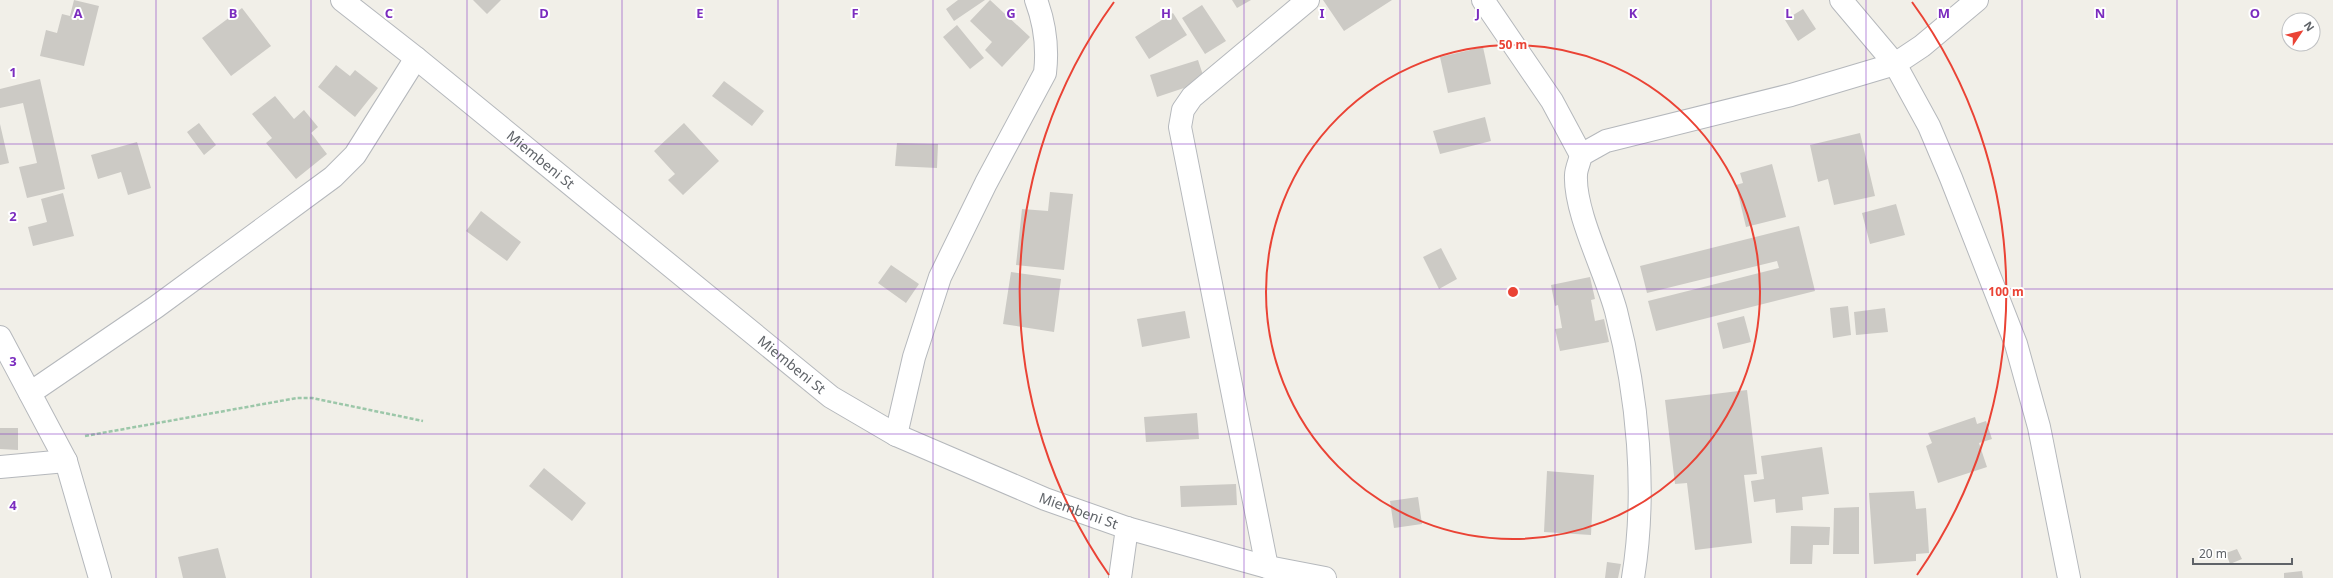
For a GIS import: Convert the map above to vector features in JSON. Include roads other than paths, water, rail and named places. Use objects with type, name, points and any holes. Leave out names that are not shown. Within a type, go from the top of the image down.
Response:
[{"type":"street","name":"Miembeni St","points":[[342,0],[416,58],[830,397],[896,436],[1045,499],[1127,528],[1267,567],[1325,578]]},
{"type":"street","points":[[896,436],[914,357],[940,277],[986,183],[1044,73],[1047,56],[1045,33],[1036,0]]},
{"type":"street","points":[[1267,567],[1224,344],[1187,170],[1180,127],[1183,110],[1192,97],[1308,0]]},
{"type":"street","points":[[1483,0],[1552,101],[1581,155],[1576,175],[1579,201],[1616,311],[1633,402],[1640,470],[1638,547],[1633,578]]},
{"type":"street","points":[[1841,0],[1895,64],[1929,126],[2016,344],[2039,427],[2069,578]]},
{"type":"street","points":[[1581,155],[1606,141],[1792,95],[1895,64],[1922,46],[1977,0]]},
{"type":"street","points":[[30,393],[156,307],[333,177],[356,155],[416,58]]},
{"type":"street","points":[[0,337],[66,461],[100,578]]},
{"type":"street","points":[[0,467],[66,461]]},
{"type":"street","points":[[1120,578],[1127,528]]}]
